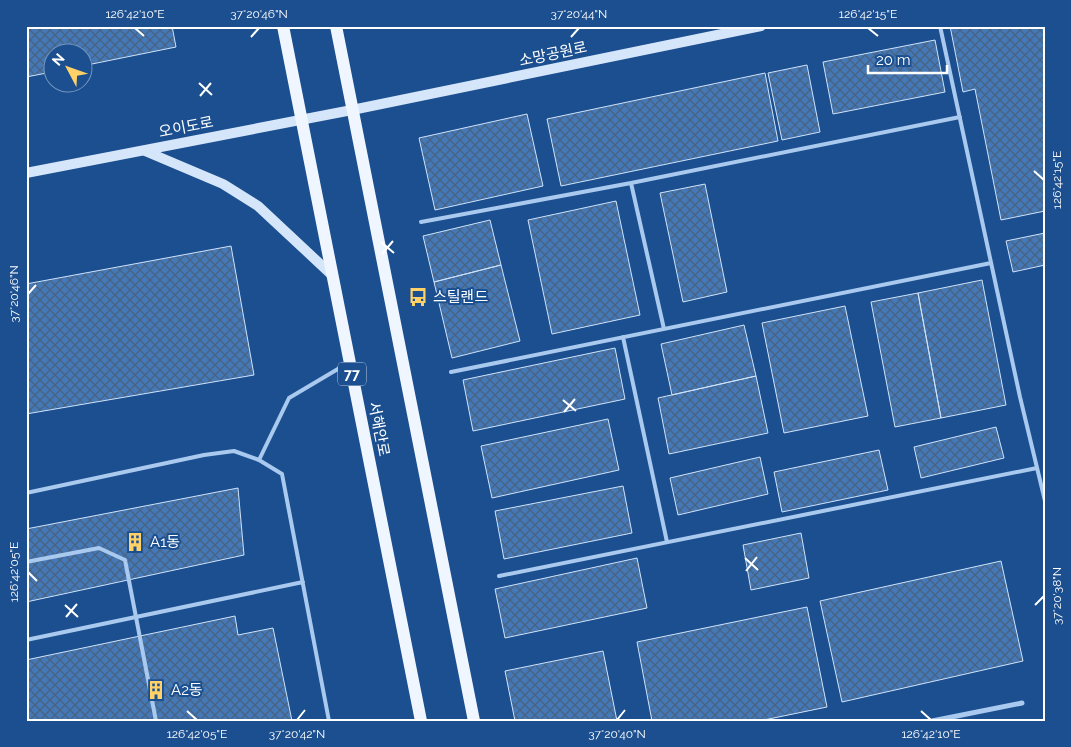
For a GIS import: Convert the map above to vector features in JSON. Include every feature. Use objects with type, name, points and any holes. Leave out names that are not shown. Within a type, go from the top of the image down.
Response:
[{"type":"main road","name":"서해안로","points":[[283,26],[421,721]]},
{"type":"main road","points":[[336,26],[474,721]]},
{"type":"main road","name":"소망공원로","points":[[352,110],[761,26]]},
{"type":"main road","name":"오이도로","points":[[26,173],[352,110]]},
{"type":"main road","points":[[144,151],[223,184],[258,206],[333,276]]},
{"type":"street","points":[[932,721],[1022,703]]},
{"type":"lane","points":[[940,26],[1045,501]]},
{"type":"lane","points":[[421,222],[631,183],[960,117]]},
{"type":"lane","points":[[631,183],[664,329]]},
{"type":"lane","points":[[451,372],[991,262]]},
{"type":"lane","points":[[623,337],[667,542]]},
{"type":"lane","points":[[259,460],[289,398],[350,362]]},
{"type":"lane","points":[[26,493],[194,457],[234,451],[259,460],[282,474],[329,721]]},
{"type":"lane","points":[[499,576],[1037,468]]},
{"type":"lane","points":[[26,562],[99,548],[125,560],[156,721]]},
{"type":"lane","points":[[26,640],[303,582]]},
{"type":"building","points":[[26,26],[172,26],[176,47],[92,64],[92,42],[42,42],[42,74],[26,77]]},
{"type":"building","points":[[950,26],[1045,26],[1045,211],[1001,220],[975,89],[963,92]]},
{"type":"building","points":[[935,40],[945,92],[833,114],[823,62]]},
{"type":"building","points":[[807,65],[820,132],[782,140],[768,73]]},
{"type":"building","points":[[765,73],[778,141],[561,186],[547,119]]},
{"type":"building","points":[[527,114],[543,186],[435,210],[419,138]]},
{"type":"building","points":[[705,184],[727,292],[683,302],[660,193]]},
{"type":"building","points":[[616,201],[640,315],[552,334],[528,220]]},
{"type":"building","points":[[490,220],[501,265],[434,282],[423,236]]},
{"type":"building","points":[[1045,233],[1045,265],[1013,272],[1006,241]]},
{"type":"building","points":[[231,246],[254,375],[26,414],[26,284]]},
{"type":"building","points":[[501,265],[520,341],[452,358],[434,282]]},
{"type":"building","points":[[982,280],[1006,405],[941,418],[918,293]]},
{"type":"building","points":[[918,293],[941,418],[895,427],[871,302]]},
{"type":"building","points":[[845,306],[868,416],[784,433],[762,323]]},
{"type":"building","points":[[744,325],[756,376],[672,395],[661,344]]},
{"type":"building","points":[[615,348],[625,399],[473,431],[463,380]]},
{"type":"building","points":[[756,376],[768,433],[669,454],[658,398]]},
{"type":"building","points":[[608,419],[619,470],[492,498],[481,446]]},
{"type":"building","points":[[996,427],[1004,458],[921,478],[914,447]]},
{"type":"building","points":[[879,450],[888,490],[782,512],[774,472]]},
{"type":"building","points":[[760,457],[768,494],[678,515],[670,478]]},
{"type":"building","points":[[623,486],[632,533],[504,559],[495,511]]},
{"type":"building","name":"A1동","points":[[238,488],[244,555],[26,602],[26,529]]},
{"type":"building","points":[[801,533],[809,578],[751,590],[743,545]]},
{"type":"building","points":[[637,558],[647,608],[505,638],[495,589]]},
{"type":"building","points":[[1001,561],[1023,661],[842,702],[820,601]]},
{"type":"building","points":[[807,607],[827,707],[759,721],[652,721],[637,642]]},
{"type":"building","name":"A2동","points":[[235,616],[238,635],[273,628],[292,721],[26,721],[26,660]]},
{"type":"building","points":[[603,651],[617,721],[515,721],[505,671]]},
{"type":"place","name":"스틸랜드","points":[[418,297]]},
{"type":"place","name":"A1동","points":[[135,542]]},
{"type":"place","name":"A2동","points":[[156,690]]}]
